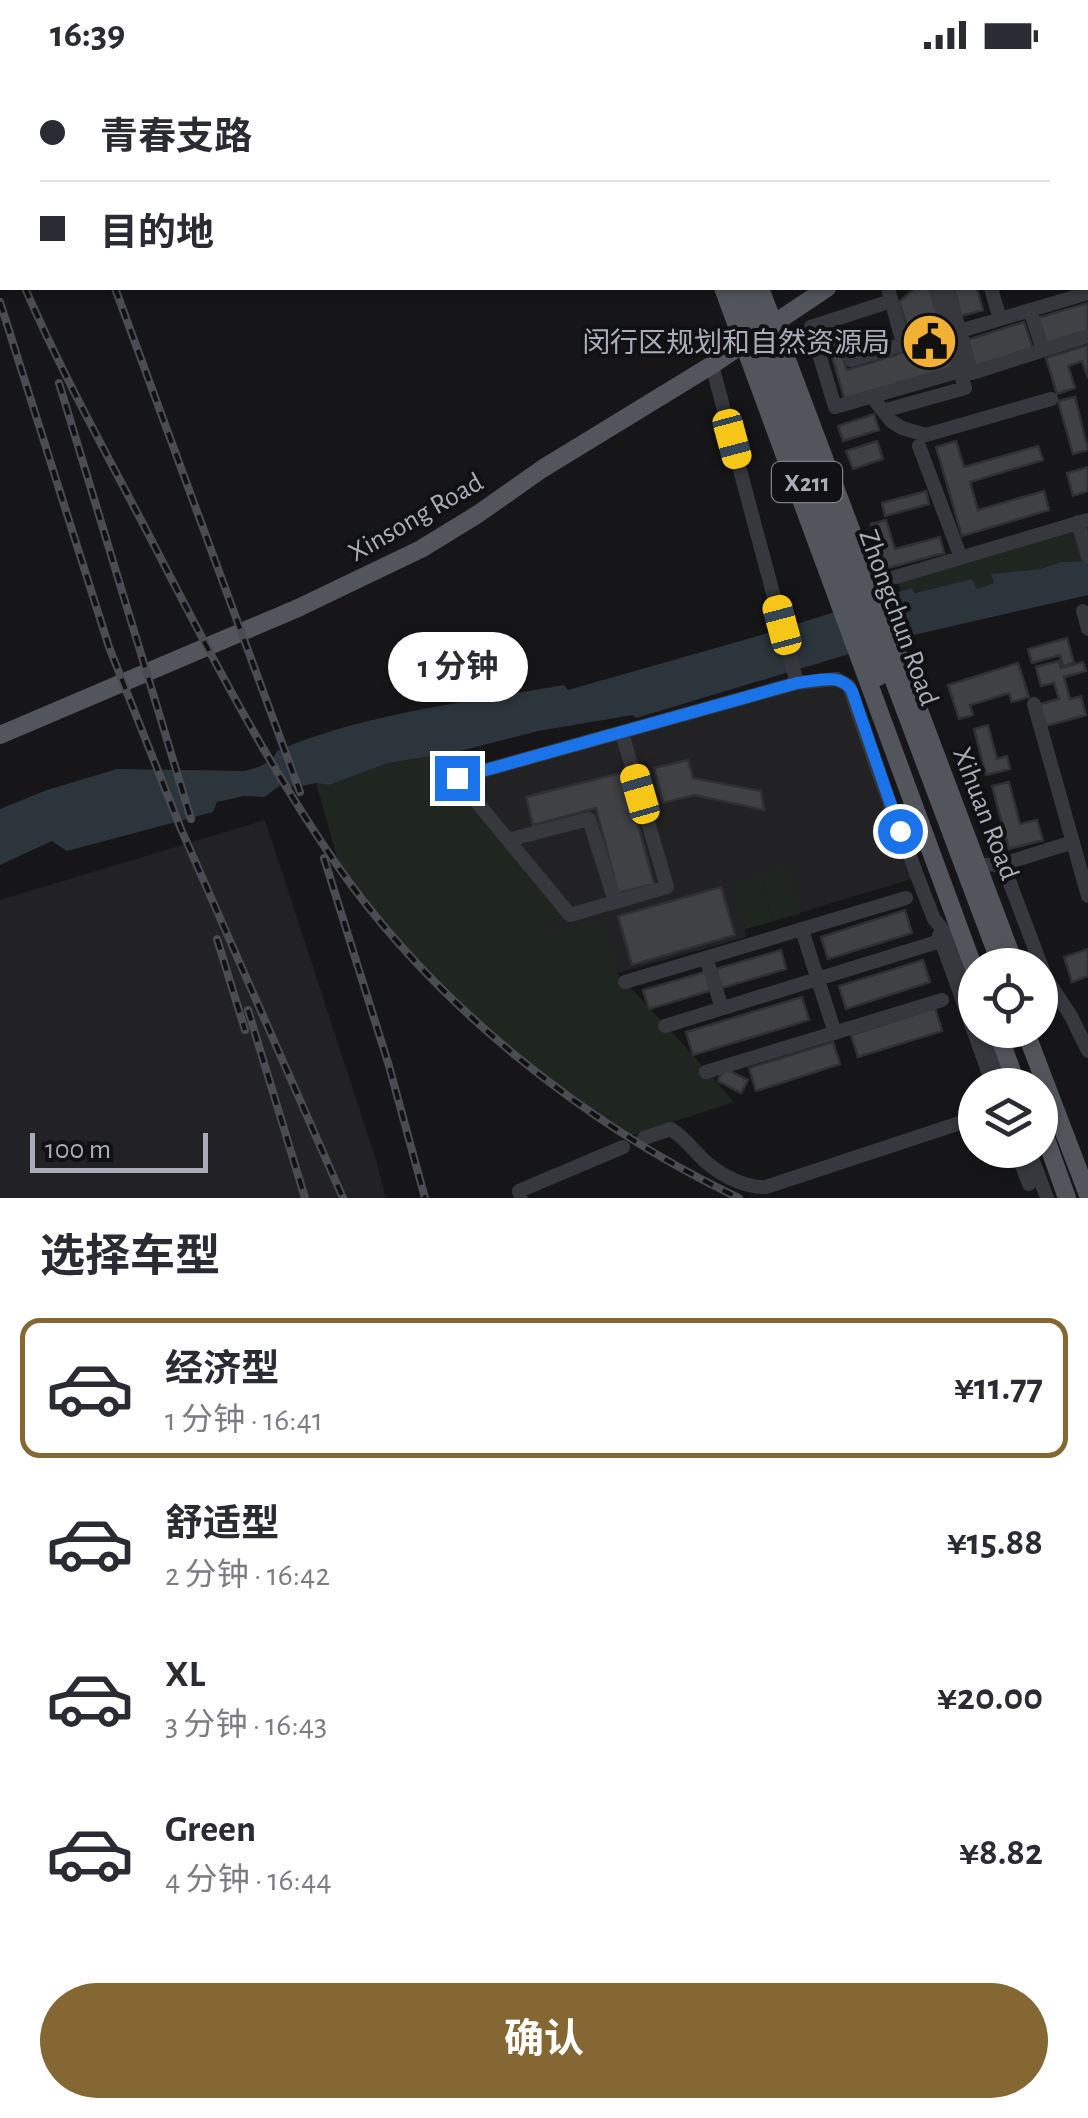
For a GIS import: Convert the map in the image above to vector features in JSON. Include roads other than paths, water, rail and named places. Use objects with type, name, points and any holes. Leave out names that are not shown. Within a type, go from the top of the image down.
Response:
[{"type":"main road","points":[[724,290],[966,948]]},
{"type":"main road","name":"Zhongchun Road","points":[[737,290],[889,670],[978,948]]},
{"type":"main road","name":"Zhongchun Road","points":[[751,290],[995,948]]},
{"type":"main road","name":"Xihuan Road","points":[[761,290],[873,588],[889,670],[978,866],[1009,948]]},
{"type":"main road","name":"Xinsong Road","points":[[0,735],[298,608],[421,549],[824,290]]},
{"type":"main road","points":[[1032,1048],[1088,1194]]},
{"type":"main road","points":[[1045,1048],[1088,1179]]},
{"type":"main road","points":[[1050,1168],[1065,1198]]},
{"type":"main road","points":[[1055,1168],[1065,1198]]},
{"type":"street","points":[[883,411],[964,388],[937,290]]},
{"type":"street","points":[[949,290],[972,373],[1088,336]]},
{"type":"street","points":[[992,290],[1000,319]]},
{"type":"street","points":[[960,332],[1088,293]]},
{"type":"street","points":[[851,360],[904,344],[890,294],[811,327],[835,407],[960,371]]},
{"type":"street","points":[[1030,310],[1043,350]]},
{"type":"street","points":[[712,365],[796,678]]},
{"type":"street","points":[[872,396],[891,421],[926,435],[1051,399]]},
{"type":"street","points":[[919,446],[960,558]]},
{"type":"street","points":[[873,588],[1083,521],[1088,556]]},
{"type":"street","points":[[1083,611],[1088,629]]},
{"type":"street","points":[[622,733],[667,887],[570,915],[457,778],[622,733],[796,678],[837,679],[849,686],[934,919],[958,966]]},
{"type":"street","points":[[1034,704],[1080,851],[1088,896]]},
{"type":"street","points":[[508,840],[589,819],[614,902]]},
{"type":"street","points":[[978,866],[1000,866],[1080,851]]},
{"type":"street","points":[[1000,866],[1005,870],[1046,978],[1088,1050]]},
{"type":"street","points":[[626,982],[906,898]]},
{"type":"street","points":[[802,930],[835,1032]]},
{"type":"street","points":[[665,1026],[946,940]]},
{"type":"street","points":[[946,940],[987,1068]]},
{"type":"street","points":[[706,958],[722,1008]]},
{"type":"street","points":[[706,1072],[942,1000]]},
{"type":"street","points":[[644,1138],[671,1129],[711,1166],[752,1186],[772,1186],[958,1124]]},
{"type":"street","points":[[520,1194],[623,1147]]},
{"type":"street","points":[[1023,1168],[1029,1184]]},
{"type":"street","points":[[1036,1168],[1047,1198]]},
{"type":"railway","points":[[26,290],[87,418],[241,710],[313,829],[378,919],[421,968],[518,1058],[626,1135],[739,1198]]},
{"type":"railway","points":[[116,290],[300,792]]},
{"type":"railway","points":[[0,302],[109,647],[181,829],[343,1198]]},
{"type":"railway","points":[[59,383],[191,819]]},
{"type":"railway","points":[[324,858],[389,1066],[425,1198]]},
{"type":"railway","points":[[217,939],[245,1030]]},
{"type":"railway","points":[[248,1010],[305,1198]]},
{"type":"place","name":"闵行区规划和自然资源局","points":[[929,342]]}]
